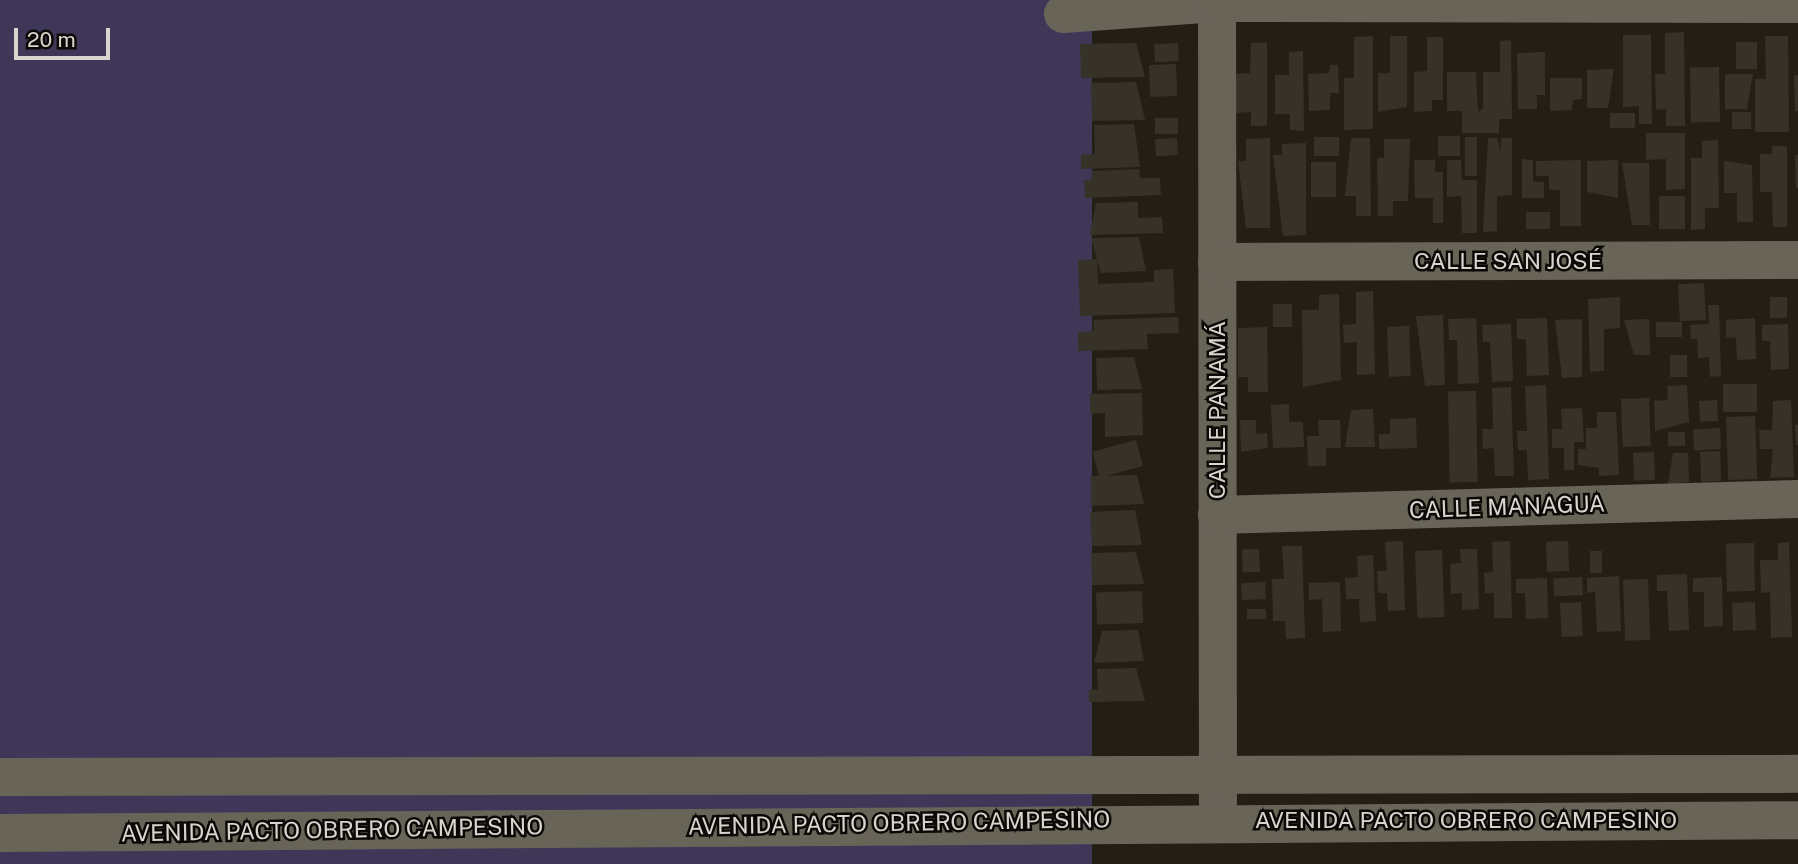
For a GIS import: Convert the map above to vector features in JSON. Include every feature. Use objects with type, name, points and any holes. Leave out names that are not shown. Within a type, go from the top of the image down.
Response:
[{"type":"street","points":[[1063,14],[1217,2],[1798,4]]},
{"type":"street","name":"CALLE PANAMÁ","points":[[1217,2],[1219,819]]},
{"type":"street","name":"CALLE SAN JOSÉ","points":[[1217,262],[1798,260]]},
{"type":"street","name":"CALLE MANAGUA","points":[[1217,515],[1798,499]]},
{"type":"street","name":"AVENIDA PACTO OBRERO CAMPESINO","points":[[0,777],[1217,778],[1798,774]]},
{"type":"street","name":"AVENIDA PACTO OBRERO CAMPESINO","points":[[0,833],[1219,819],[1798,820]]},
{"type":"shaded area","points":[[0,0],[1092,0],[1092,864],[0,864]]},
{"type":"building","points":[[1684,32],[1685,126],[1666,126],[1666,109],[1656,110],[1655,74],[1665,74],[1665,33]]},
{"type":"building","points":[[1623,35],[1651,35],[1652,124],[1639,124],[1639,106],[1623,107]]},
{"type":"building","points":[[1373,36],[1373,129],[1344,130],[1344,78],[1354,78],[1354,37]]},
{"type":"building","points":[[1390,36],[1407,36],[1407,107],[1378,112],[1378,73],[1390,73]]},
{"type":"building","points":[[1765,36],[1788,36],[1789,132],[1755,132],[1755,79],[1766,79]]},
{"type":"building","points":[[1427,37],[1443,37],[1443,100],[1432,100],[1432,111],[1414,112],[1414,72],[1427,71]]},
{"type":"building","points":[[1511,40],[1512,119],[1499,119],[1499,133],[1462,133],[1462,111],[1447,111],[1447,72],[1476,72],[1478,112],[1483,109],[1483,72],[1500,72],[1500,41]]},
{"type":"building","points":[[1267,42],[1267,126],[1251,126],[1251,112],[1236,113],[1236,74],[1250,73],[1251,43]]},
{"type":"building","points":[[1736,42],[1757,42],[1757,69],[1736,69]]},
{"type":"building","points":[[1136,43],[1145,77],[1081,78],[1080,44]]},
{"type":"building","points":[[1178,43],[1179,61],[1155,62],[1154,44]]},
{"type":"building","points":[[1303,51],[1304,131],[1290,130],[1290,114],[1275,114],[1275,75],[1289,75],[1289,52]]},
{"type":"building","points":[[1545,52],[1545,95],[1537,95],[1537,109],[1518,109],[1517,53]]},
{"type":"building","points":[[1176,64],[1177,96],[1150,97],[1149,65]]},
{"type":"building","points":[[1330,65],[1338,65],[1339,93],[1330,93],[1330,110],[1309,111],[1308,74],[1329,73]]},
{"type":"building","points":[[1719,67],[1720,122],[1691,122],[1690,68]]},
{"type":"building","points":[[1614,69],[1608,108],[1587,108],[1587,70]]},
{"type":"building","points":[[1725,74],[1753,74],[1747,109],[1725,109]]},
{"type":"building","points":[[1794,75],[1798,75],[1798,111],[1795,111]]},
{"type":"building","points":[[1550,78],[1582,78],[1582,99],[1573,100],[1572,110],[1550,111]]},
{"type":"building","points":[[1136,82],[1145,120],[1092,121],[1091,83]]},
{"type":"building","points":[[1732,112],[1751,112],[1751,129],[1732,129]]},
{"type":"building","points":[[1610,113],[1635,113],[1635,128],[1610,128]]},
{"type":"building","points":[[1155,118],[1178,118],[1178,134],[1155,134]]},
{"type":"building","points":[[1134,124],[1140,167],[1081,169],[1081,155],[1095,154],[1094,125]]},
{"type":"building","points":[[1646,133],[1685,133],[1685,189],[1666,190],[1666,159],[1646,160]]},
{"type":"building","points":[[1438,136],[1460,136],[1460,156],[1438,156]]},
{"type":"building","points":[[1314,137],[1339,137],[1339,156],[1314,156]]},
{"type":"building","points":[[1465,137],[1477,137],[1477,176],[1465,176]]},
{"type":"building","points":[[1177,138],[1178,155],[1156,156],[1155,139]]},
{"type":"building","points":[[1270,138],[1270,228],[1246,228],[1238,161],[1246,161],[1246,139]]},
{"type":"building","points":[[1351,138],[1370,138],[1371,216],[1356,216],[1356,196],[1345,196]]},
{"type":"building","points":[[1488,138],[1497,138],[1501,153],[1501,138],[1512,138],[1512,195],[1497,196],[1497,231],[1483,232]]},
{"type":"building","points":[[1384,139],[1410,139],[1408,201],[1393,201],[1393,216],[1378,216],[1377,158],[1384,158]]},
{"type":"building","points":[[1718,140],[1719,208],[1705,208],[1705,229],[1691,230],[1691,158],[1702,158],[1702,141]]},
{"type":"building","points":[[1306,143],[1306,235],[1283,236],[1273,155],[1282,155],[1282,144]]},
{"type":"building","points":[[1772,146],[1787,146],[1787,227],[1773,227],[1772,192],[1760,192],[1760,154],[1772,154]]},
{"type":"building","points":[[1795,155],[1798,155],[1798,188],[1796,188]]},
{"type":"building","points":[[1522,159],[1533,160],[1533,182],[1544,182],[1544,198],[1522,198]]},
{"type":"building","points":[[1414,160],[1435,160],[1435,172],[1443,172],[1443,223],[1433,223],[1433,198],[1415,198]]},
{"type":"building","points":[[1447,160],[1461,160],[1462,180],[1477,180],[1477,233],[1462,233],[1461,196],[1447,197]]},
{"type":"building","points":[[1581,160],[1581,226],[1560,226],[1560,190],[1549,190],[1549,176],[1536,176],[1536,161]]},
{"type":"building","points":[[1618,160],[1618,198],[1587,192],[1587,161]]},
{"type":"building","points":[[1724,161],[1752,165],[1753,222],[1737,222],[1737,193],[1724,193]]},
{"type":"building","points":[[1311,162],[1336,162],[1336,197],[1311,197]]},
{"type":"building","points":[[1622,163],[1649,163],[1650,225],[1632,225]]},
{"type":"building","points":[[1139,169],[1140,178],[1160,178],[1161,195],[1085,198],[1084,180],[1091,180],[1092,171]]},
{"type":"building","points":[[1659,196],[1685,196],[1685,229],[1659,229]]},
{"type":"building","points":[[1138,202],[1138,218],[1162,217],[1163,233],[1090,235],[1096,203]]},
{"type":"building","points":[[1526,212],[1550,212],[1550,229],[1526,229]]},
{"type":"building","points":[[1139,237],[1146,271],[1101,273],[1091,238]]},
{"type":"building","points":[[1097,259],[1098,284],[1154,282],[1154,270],[1173,269],[1175,313],[1080,316],[1078,260]]},
{"type":"building","points":[[1704,283],[1706,320],[1680,321],[1678,284]]},
{"type":"building","points":[[1373,291],[1375,374],[1357,375],[1357,342],[1344,343],[1343,325],[1356,324],[1356,292]]},
{"type":"building","points":[[1339,294],[1341,380],[1303,387],[1302,310],[1319,310],[1319,295]]},
{"type":"building","points":[[1620,297],[1620,328],[1604,329],[1604,371],[1590,372],[1588,299]]},
{"type":"building","points":[[1770,297],[1787,297],[1787,318],[1770,318]]},
{"type":"building","points":[[1273,304],[1292,304],[1292,327],[1273,327]]},
{"type":"building","points":[[1708,305],[1719,305],[1721,376],[1710,377],[1709,357],[1698,358],[1697,339],[1691,339],[1690,325],[1709,324]]},
{"type":"building","points":[[1443,315],[1445,385],[1425,386],[1416,316]]},
{"type":"building","points":[[1178,317],[1179,333],[1147,334],[1148,349],[1078,351],[1078,332],[1094,331],[1093,320]]},
{"type":"building","points":[[1476,318],[1479,383],[1458,384],[1457,340],[1449,340],[1448,319]]},
{"type":"building","points":[[1547,318],[1549,375],[1527,376],[1526,339],[1517,339],[1517,319]]},
{"type":"building","points":[[1755,318],[1756,359],[1737,360],[1736,338],[1726,337],[1726,320]]},
{"type":"building","points":[[1582,319],[1582,377],[1562,378],[1555,320]]},
{"type":"building","points":[[1649,319],[1650,355],[1634,355],[1624,320]]},
{"type":"building","points":[[1656,322],[1682,322],[1682,337],[1656,337]]},
{"type":"building","points":[[1511,324],[1513,381],[1492,382],[1490,342],[1483,342],[1482,325]]},
{"type":"building","points":[[1788,324],[1789,369],[1771,370],[1770,341],[1762,341],[1762,325]]},
{"type":"building","points":[[1409,326],[1411,376],[1389,377],[1387,327]]},
{"type":"building","points":[[1267,327],[1268,392],[1248,392],[1248,377],[1238,377],[1238,328]]},
{"type":"building","points":[[1670,355],[1687,355],[1687,377],[1670,377]]},
{"type":"building","points":[[1134,357],[1142,389],[1097,390],[1096,358]]},
{"type":"building","points":[[1723,384],[1757,384],[1757,412],[1723,412]]},
{"type":"building","points":[[1546,385],[1549,479],[1528,480],[1527,450],[1518,450],[1517,431],[1527,431],[1525,386]]},
{"type":"building","points":[[1687,385],[1689,422],[1655,431],[1654,401],[1668,400],[1667,386]]},
{"type":"building","points":[[1511,387],[1514,476],[1495,476],[1494,448],[1483,449],[1482,429],[1493,429],[1492,388]]},
{"type":"building","points":[[1448,391],[1476,391],[1478,482],[1450,482]]},
{"type":"building","points":[[1142,393],[1143,435],[1105,437],[1105,413],[1090,414],[1090,394]]},
{"type":"building","points":[[1649,398],[1651,446],[1623,447],[1621,399]]},
{"type":"building","points":[[1717,400],[1718,421],[1700,422],[1699,401]]},
{"type":"building","points":[[1791,400],[1794,477],[1770,478],[1773,449],[1760,449],[1759,430],[1772,430],[1773,401]]},
{"type":"building","points":[[1289,404],[1289,422],[1303,422],[1304,447],[1273,448],[1271,405]]},
{"type":"building","points":[[1582,408],[1584,442],[1574,442],[1574,470],[1564,470],[1564,448],[1552,448],[1552,429],[1562,429],[1561,409]]},
{"type":"building","points":[[1373,409],[1375,447],[1345,447],[1351,410]]},
{"type":"building","points":[[1597,412],[1616,412],[1619,475],[1599,476],[1599,468],[1578,465],[1578,449],[1586,449],[1586,428],[1597,428]]},
{"type":"building","points":[[1755,416],[1757,479],[1728,480],[1726,417]]},
{"type":"building","points":[[1416,418],[1417,448],[1379,449],[1379,434],[1390,434],[1390,419]]},
{"type":"building","points":[[1240,420],[1256,420],[1256,434],[1267,433],[1268,448],[1241,452]]},
{"type":"building","points":[[1318,420],[1340,420],[1341,448],[1326,448],[1326,466],[1308,466],[1307,436],[1319,436]]},
{"type":"building","points":[[1795,425],[1798,425],[1798,445],[1796,445]]},
{"type":"building","points":[[1720,428],[1721,449],[1694,450],[1693,429]]},
{"type":"building","points":[[1668,432],[1685,432],[1685,446],[1668,446]]},
{"type":"building","points":[[1136,440],[1143,466],[1100,478],[1093,452]]},
{"type":"building","points":[[1720,451],[1721,481],[1701,482],[1700,452]]},
{"type":"building","points":[[1654,452],[1655,480],[1634,481],[1633,453]]},
{"type":"building","points":[[1673,453],[1688,453],[1689,482],[1668,484]]},
{"type":"building","points":[[1137,475],[1144,504],[1091,506],[1091,476]]},
{"type":"building","points":[[1135,510],[1142,545],[1092,546],[1090,512]]},
{"type":"building","points":[[1403,541],[1405,610],[1388,611],[1387,593],[1378,593],[1377,571],[1387,571],[1385,542]]},
{"type":"building","points":[[1510,541],[1512,618],[1494,618],[1494,593],[1485,593],[1484,573],[1493,572],[1492,542]]},
{"type":"building","points":[[1568,541],[1569,571],[1547,572],[1546,542]]},
{"type":"building","points":[[1789,542],[1792,637],[1771,638],[1770,592],[1761,593],[1760,560],[1778,560],[1778,543]]},
{"type":"building","points":[[1726,543],[1754,543],[1755,591],[1727,591]]},
{"type":"building","points":[[1282,546],[1302,546],[1305,638],[1286,639],[1285,621],[1273,621],[1272,579],[1284,579]]},
{"type":"building","points":[[1259,549],[1260,572],[1243,573],[1242,550]]},
{"type":"building","points":[[1460,549],[1477,549],[1479,609],[1462,610],[1462,593],[1451,594],[1450,564],[1461,563]]},
{"type":"building","points":[[1442,550],[1444,617],[1417,618],[1415,551]]},
{"type":"building","points":[[1590,551],[1602,551],[1602,573],[1590,573]]},
{"type":"building","points":[[1136,552],[1144,584],[1092,585],[1091,553]]},
{"type":"building","points":[[1373,555],[1376,621],[1360,622],[1359,599],[1346,599],[1345,578],[1358,577],[1357,556]]},
{"type":"building","points":[[1687,574],[1689,630],[1669,631],[1667,591],[1657,591],[1657,575]]},
{"type":"building","points":[[1619,576],[1621,631],[1597,632],[1595,592],[1587,593],[1587,578]]},
{"type":"building","points":[[1582,577],[1583,595],[1554,596],[1553,579]]},
{"type":"building","points":[[1722,577],[1723,626],[1704,627],[1704,592],[1693,592],[1693,578]]},
{"type":"building","points":[[1547,578],[1548,618],[1526,619],[1525,593],[1516,593],[1516,579]]},
{"type":"building","points":[[1648,579],[1650,640],[1625,641],[1623,580]]},
{"type":"building","points":[[1265,582],[1266,599],[1242,600],[1241,583]]},
{"type":"building","points":[[1340,582],[1341,631],[1323,632],[1322,599],[1309,600],[1309,583]]},
{"type":"building","points":[[1142,591],[1143,623],[1097,625],[1096,593]]},
{"type":"building","points":[[1581,602],[1583,636],[1562,637],[1560,603]]},
{"type":"building","points":[[1755,602],[1756,630],[1733,631],[1732,603]]},
{"type":"building","points":[[1247,609],[1266,609],[1266,619],[1247,619]]},
{"type":"building","points":[[1138,630],[1144,661],[1094,663],[1102,631]]},
{"type":"building","points":[[1136,668],[1145,701],[1089,702],[1089,690],[1098,689],[1097,669]]}]
